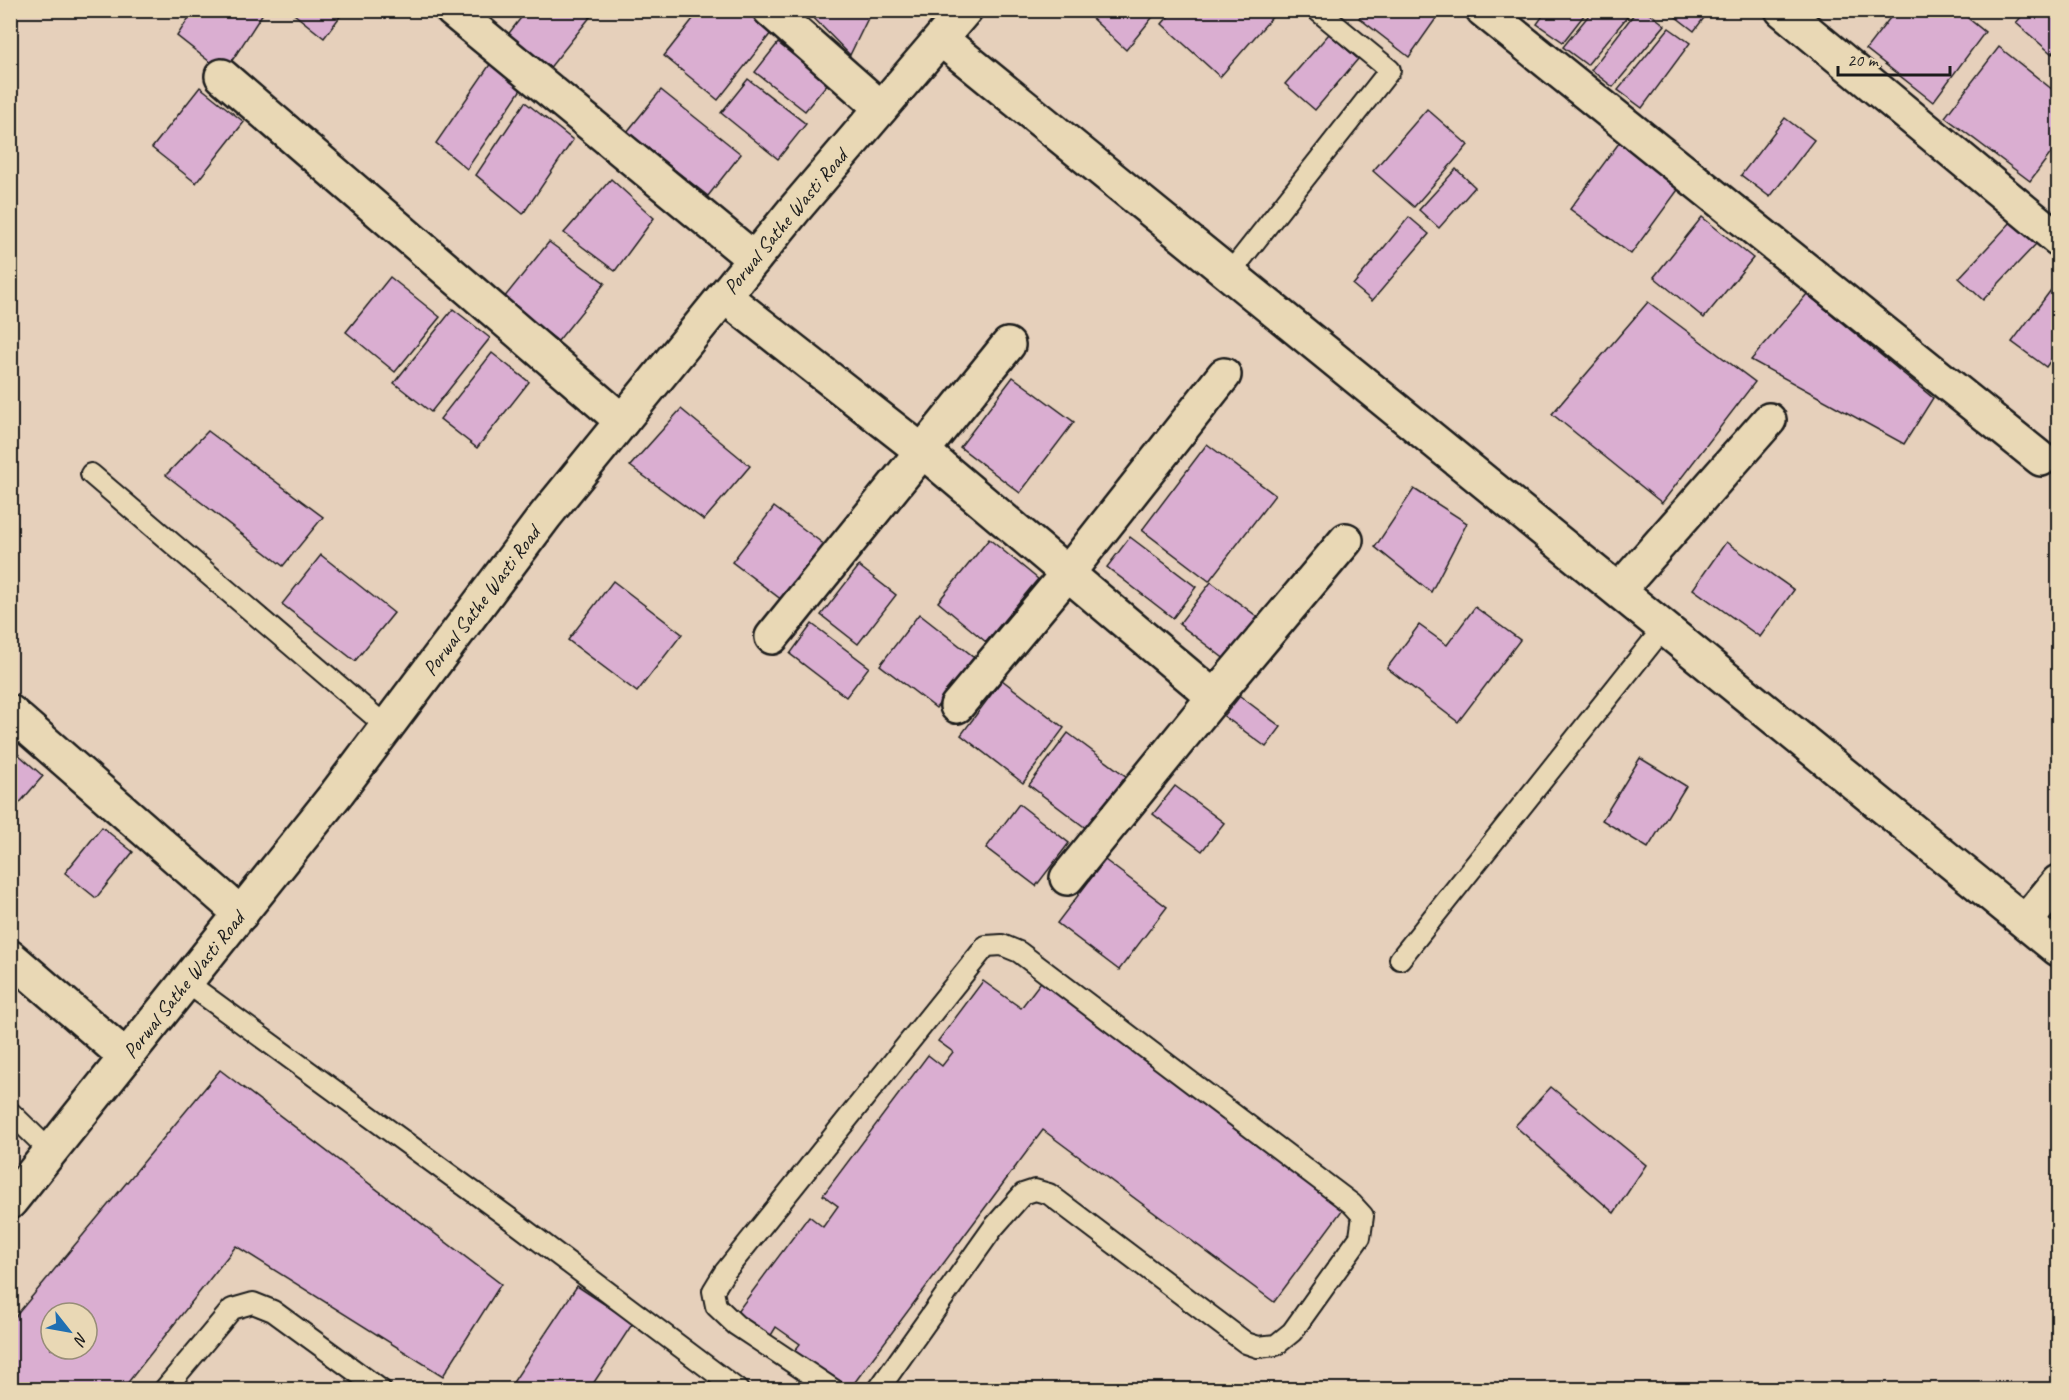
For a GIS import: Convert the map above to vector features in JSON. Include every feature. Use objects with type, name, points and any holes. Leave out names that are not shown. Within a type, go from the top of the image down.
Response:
[{"type":"street","points":[[452,10],[754,259]]},
{"type":"street","points":[[770,10],[881,108]]},
{"type":"street","name":"Porwal Sathe Wasti Road","points":[[10,1202],[241,914],[387,727],[545,516],[723,296],[965,10]]},
{"type":"street","points":[[1483,10],[2041,459]]},
{"type":"street","points":[[1782,10],[2058,239]]},
{"type":"street","points":[[941,39],[1665,626],[2058,949]]},
{"type":"street","points":[[222,76],[622,421]]},
{"type":"street","points":[[723,296],[923,452],[1214,697]]},
{"type":"street","points":[[772,637],[1008,345]]},
{"type":"street","points":[[957,706],[1067,574],[1224,375]]},
{"type":"street","points":[[1619,590],[1769,420]]},
{"type":"street","points":[[1067,878],[1214,697],[1346,540]]},
{"type":"street","points":[[10,712],[241,914]]},
{"type":"street","points":[[2026,921],[2058,882]]},
{"type":"street","points":[[10,957],[126,1057]]},
{"type":"lane","points":[[1230,273],[1390,70],[1317,10]]},
{"type":"lane","points":[[91,474],[387,727]]},
{"type":"lane","points":[[1400,959],[1665,626]]},
{"type":"lane","points":[[834,1389],[736,1325],[716,1306],[713,1291],[724,1273],[986,946],[1002,945],[1019,952],[1352,1204],[1362,1216],[1360,1237],[1293,1332],[1276,1345],[1258,1347],[1246,1343],[1049,1194],[1035,1190],[1023,1194],[993,1228],[878,1389]]},
{"type":"lane","points":[[186,982],[519,1225],[738,1389]]},
{"type":"lane","points":[[10,1112],[51,1152]]},
{"type":"lane","points":[[164,1389],[232,1309],[253,1303],[273,1311],[381,1389]]},
{"type":"building","points":[[194,10],[265,10],[224,73],[177,36]]},
{"type":"building","points":[[289,10],[345,10],[324,38]]},
{"type":"building","points":[[527,10],[595,11],[548,70],[506,37]]},
{"type":"building","points":[[700,10],[754,10],[775,28],[718,100],[664,56]]},
{"type":"building","points":[[806,10],[872,10],[850,55]]},
{"type":"building","points":[[1083,10],[1153,10],[1156,13],[1126,50]]},
{"type":"building","points":[[1174,10],[1270,10],[1274,15],[1220,77],[1162,24]]},
{"type":"building","points":[[1365,10],[1442,10],[1409,57],[1359,18]]},
{"type":"building","points":[[1547,10],[1588,10],[1563,42],[1537,24]]},
{"type":"building","points":[[1593,10],[1633,10],[1587,65],[1563,47]]},
{"type":"building","points":[[1637,10],[1645,10],[1665,25],[1613,87],[1591,70]]},
{"type":"building","points":[[1667,10],[1710,10],[1694,31]]},
{"type":"building","points":[[1896,10],[1958,10],[1985,32],[1933,102],[1866,49]]},
{"type":"building","points":[[2013,10],[2058,10],[2058,47],[2052,54],[2016,23],[2021,17]]},
{"type":"building","points":[[1669,28],[1690,43],[1642,108],[1618,90]]},
{"type":"building","points":[[1329,34],[1358,59],[1315,110],[1285,84]]},
{"type":"building","points":[[778,43],[828,83],[805,111],[755,72]]},
{"type":"building","points":[[1999,47],[2058,94],[2058,144],[2030,181],[1945,117]]},
{"type":"building","points":[[493,60],[524,85],[467,169],[436,143]]},
{"type":"building","points":[[748,79],[806,124],[778,159],[721,113]]},
{"type":"building","points":[[200,87],[244,122],[196,183],[152,148]]},
{"type":"building","points":[[661,90],[741,154],[708,196],[627,132]]},
{"type":"building","points":[[525,102],[573,140],[523,214],[476,175]]},
{"type":"building","points":[[1427,109],[1468,145],[1414,207],[1373,171]]},
{"type":"building","points":[[1785,118],[1814,140],[1770,197],[1741,175]]},
{"type":"building","points":[[1622,139],[1683,183],[1631,254],[1570,209]]},
{"type":"building","points":[[1456,169],[1475,187],[1439,228],[1419,210]]},
{"type":"building","points":[[611,179],[654,218],[615,271],[564,233]]},
{"type":"building","points":[[1409,217],[1429,234],[1372,301],[1353,285]]},
{"type":"building","points":[[1702,217],[1753,258],[1704,318],[1654,277]]},
{"type":"building","points":[[2012,221],[2036,244],[1983,300],[1959,278]]},
{"type":"building","points":[[549,242],[605,283],[558,341],[503,299]]},
{"type":"building","points":[[390,277],[440,317],[395,372],[346,332]]},
{"type":"building","points":[[2057,282],[2058,350],[2046,367],[2012,342]]},
{"type":"building","points":[[1807,294],[1933,398],[1904,444],[1751,360]]},
{"type":"building","points":[[1648,302],[1755,382],[1662,503],[1552,414]]},
{"type":"building","points":[[453,309],[490,338],[431,412],[394,383]]},
{"type":"building","points":[[492,353],[529,382],[477,448],[440,419]]},
{"type":"building","points":[[1013,377],[1074,422],[1020,493],[960,447]]},
{"type":"building","points":[[681,409],[750,466],[704,520],[630,466]]},
{"type":"building","points":[[208,431],[323,517],[283,566],[166,475]]},
{"type":"building","points":[[1207,444],[1275,495],[1209,581],[1142,530]]},
{"type":"building","points":[[1414,489],[1467,523],[1431,592],[1375,547]]},
{"type":"building","points":[[774,507],[837,554],[782,600],[732,562]]},
{"type":"building","points":[[1130,537],[1196,587],[1173,618],[1107,567]]},
{"type":"building","points":[[989,539],[1038,579],[986,642],[938,602]]},
{"type":"building","points":[[1726,542],[1794,590],[1760,637],[1693,589]]},
{"type":"building","points":[[321,555],[394,613],[355,661],[282,604]]},
{"type":"building","points":[[859,566],[896,595],[858,644],[821,615]]},
{"type":"building","points":[[613,581],[682,634],[637,692],[568,640]]},
{"type":"building","points":[[1211,582],[1263,621],[1230,663],[1179,624]]},
{"type":"building","points":[[1475,607],[1520,640],[1458,722],[1387,668],[1419,625],[1447,645]]},
{"type":"building","points":[[919,614],[974,657],[936,708],[880,665]]},
{"type":"building","points":[[812,624],[869,667],[846,697],[790,654]]},
{"type":"building","points":[[1002,680],[1064,728],[1023,783],[961,735]]},
{"type":"building","points":[[1240,696],[1281,727],[1266,747],[1224,716]]},
{"type":"building","points":[[1068,733],[1131,780],[1091,832],[1029,785]]},
{"type":"building","points":[[10,747],[43,776],[10,814]]},
{"type":"building","points":[[1640,758],[1686,786],[1648,848],[1602,820]]},
{"type":"building","points":[[1175,786],[1224,823],[1202,851],[1153,814]]},
{"type":"building","points":[[1019,804],[1069,843],[1036,886],[986,848]]},
{"type":"building","points":[[102,827],[133,852],[96,898],[65,873]]},
{"type":"building","points":[[1105,860],[1167,907],[1119,970],[1057,923]]},
{"type":"building","points":[[1043,979],[1346,1205],[1274,1302],[1043,1130],[849,1390],[846,1390],[792,1354],[800,1344],[776,1327],[770,1337],[737,1312],[809,1216],[823,1227],[838,1206],[823,1195],[928,1055],[942,1066],[953,1052],[938,1041],[983,981],[1021,1008]]},
{"type":"building","points":[[220,1070],[501,1284],[443,1376],[236,1246],[122,1390],[10,1390],[10,1323]]},
{"type":"building","points":[[1551,1087],[1646,1165],[1614,1213],[1515,1126]]},
{"type":"building","points":[[577,1286],[633,1323],[589,1390],[508,1390]]}]
